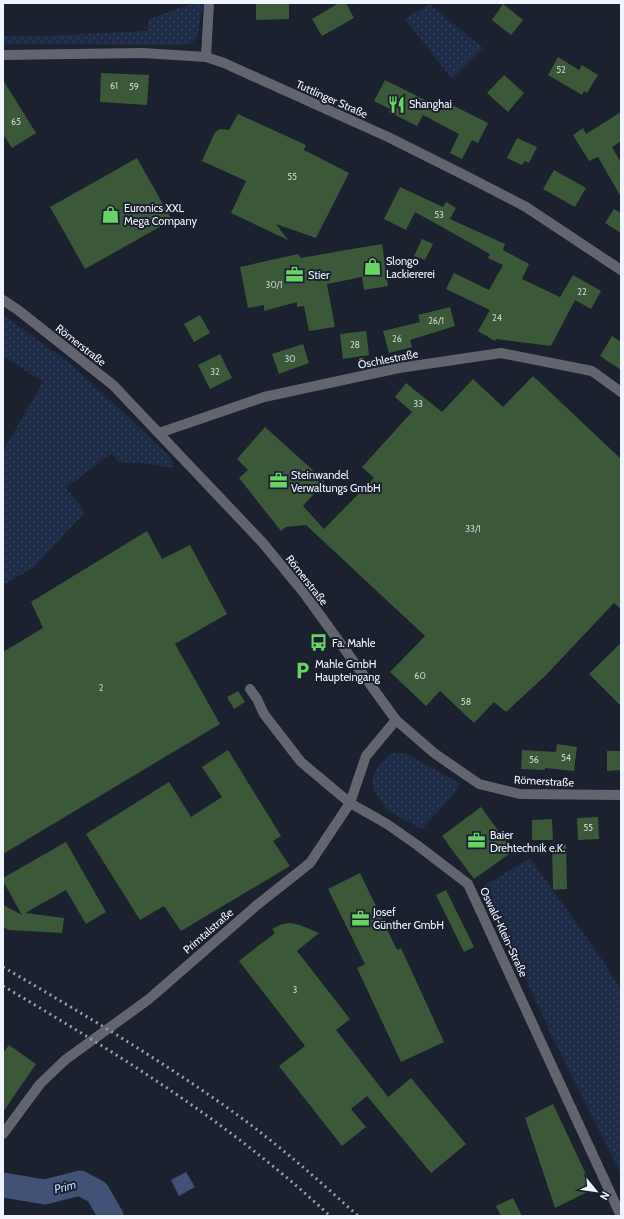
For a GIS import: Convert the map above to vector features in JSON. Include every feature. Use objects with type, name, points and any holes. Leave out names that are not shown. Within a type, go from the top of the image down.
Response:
[{"type":"street","points":[[206,57],[209,3]]},
{"type":"street","name":"Tuttlinger Straße","points":[[3,55],[143,53],[206,57],[231,66],[414,149],[526,208],[621,270]]},
{"type":"street","name":"Römerstraße","points":[[3,300],[114,385],[262,542],[304,593],[396,720],[434,753],[479,784],[520,794],[621,795]]},
{"type":"street","name":"Öschlestraße","points":[[159,433],[264,397],[399,368],[501,352],[592,371],[621,392]]},
{"type":"street","name":"Oswald-Klein-Straße","points":[[250,689],[257,699],[264,714],[300,762],[350,803],[405,836],[468,884],[621,1216]]},
{"type":"street","name":"Primtalstraße","points":[[3,1134],[40,1084],[65,1060],[149,999],[257,905],[310,863],[350,803],[366,756],[396,720]]},
{"type":"shaded area","points":[[193,3],[203,5],[197,37],[191,44],[3,44],[3,36],[43,36],[147,31],[149,19]]},
{"type":"shaded area","points":[[429,4],[483,48],[452,79],[405,19]]},
{"type":"shaded area","points":[[3,315],[67,361],[170,457],[174,468],[140,463],[118,462],[112,453],[66,488],[85,512],[34,567],[3,585],[3,451],[43,382],[3,356]]},
{"type":"shaded area","points":[[391,753],[407,754],[459,783],[456,792],[422,829],[388,811],[374,790],[372,779],[378,766]]},
{"type":"shaded area","points":[[530,858],[599,955],[621,990],[621,1174],[549,1030],[484,886]]},
{"type":"shaded area","points":[[186,1172],[195,1187],[179,1196],[171,1180]]},
{"type":"building","points":[[339,3],[346,3],[354,18],[322,36],[312,19]]},
{"type":"building","points":[[256,4],[289,4],[289,19],[256,20]]},
{"type":"building","points":[[503,4],[523,20],[511,35],[492,20]]},
{"type":"building","points":[[558,57],[579,70],[582,65],[598,75],[587,93],[584,91],[582,95],[548,75]]},
{"type":"building","points":[[101,73],[149,75],[147,105],[100,102]]},
{"type":"building","points":[[504,75],[524,93],[508,112],[487,93]]},
{"type":"building","points":[[3,80],[36,133],[12,148],[3,134]]},
{"type":"building","points":[[385,80],[443,109],[446,102],[488,123],[478,143],[472,140],[462,159],[450,153],[459,134],[423,115],[417,126],[389,112],[390,109],[374,101]]},
{"type":"building","points":[[621,112],[621,141],[612,147],[621,163],[621,197],[598,157],[589,161],[573,135],[583,128],[586,134]]},
{"type":"building","points":[[238,114],[306,145],[304,150],[349,173],[316,238],[276,224],[288,240],[231,213],[246,181],[202,161],[215,132],[220,129],[229,130]]},
{"type":"building","points":[[517,138],[537,147],[529,163],[525,161],[522,165],[507,158]]},
{"type":"building","points":[[137,158],[172,220],[85,269],[50,207]]},
{"type":"building","points":[[554,170],[586,188],[575,207],[543,189]]},
{"type":"building","points":[[400,187],[443,207],[446,202],[456,208],[450,219],[505,244],[503,250],[529,264],[522,279],[560,297],[573,275],[601,291],[591,309],[575,300],[551,346],[496,339],[495,341],[478,331],[490,310],[446,289],[454,273],[489,290],[503,265],[488,258],[490,254],[415,212],[406,230],[384,219]]},
{"type":"building","points":[[614,209],[621,213],[621,233],[605,223]]},
{"type":"building","points":[[422,239],[433,244],[425,260],[414,256]]},
{"type":"building","points":[[382,244],[388,286],[364,290],[362,277],[327,284],[335,327],[309,331],[304,306],[297,307],[297,302],[264,311],[264,305],[248,308],[240,267],[298,254],[301,258]]},
{"type":"building","points":[[450,307],[455,326],[410,340],[412,347],[389,353],[383,331],[420,322],[418,315]]},
{"type":"building","points":[[200,315],[210,333],[194,342],[184,324]]},
{"type":"building","points":[[366,331],[369,355],[343,359],[340,334]]},
{"type":"building","points":[[612,336],[621,342],[621,370],[600,356]]},
{"type":"building","points":[[303,344],[309,363],[279,374],[272,354]]},
{"type":"building","points":[[220,354],[232,378],[210,389],[198,365]]},
{"type":"building","points":[[533,376],[621,459],[621,609],[614,603],[546,675],[506,712],[494,702],[474,723],[440,691],[426,706],[390,672],[425,636],[306,525],[286,527],[281,531],[239,478],[248,470],[237,459],[265,427],[325,481],[303,506],[324,529],[374,478],[362,467],[412,412],[395,397],[406,383],[442,412],[473,379],[503,407]]},
{"type":"building","points":[[147,531],[162,559],[190,545],[227,614],[175,644],[220,724],[3,854],[3,652],[43,628],[31,602]]},
{"type":"building","points":[[621,643],[621,706],[589,674]]},
{"type":"building","points":[[238,691],[245,702],[234,709],[227,697]]},
{"type":"building","points":[[557,744],[577,747],[574,771],[545,768],[545,770],[521,769],[522,750],[556,752]]},
{"type":"building","points":[[228,750],[281,836],[273,841],[290,866],[181,931],[164,906],[140,920],[86,834],[169,782],[191,817],[222,797],[202,767]]},
{"type":"building","points":[[607,751],[621,751],[621,770],[607,771]]},
{"type":"building","points":[[481,807],[513,851],[474,879],[442,836]]},
{"type":"building","points":[[598,817],[599,839],[578,840],[577,818]]},
{"type":"building","points":[[552,819],[553,840],[532,840],[532,820]]},
{"type":"building","points":[[66,842],[106,912],[86,924],[66,890],[25,913],[64,918],[62,933],[9,930],[3,927],[3,905],[22,915],[3,881],[3,878]]},
{"type":"building","points":[[552,845],[566,845],[567,889],[553,890]]},
{"type":"building","points":[[360,873],[397,950],[401,948],[444,1042],[401,1062],[357,968],[365,964],[328,889]]},
{"type":"building","points":[[446,890],[474,947],[464,952],[436,895]]},
{"type":"building","points":[[290,923],[300,925],[319,933],[297,951],[350,1019],[336,1030],[388,1097],[411,1078],[466,1144],[431,1173],[367,1096],[351,1109],[366,1127],[342,1146],[279,1066],[305,1046],[239,961],[275,933],[272,929],[282,924]]},
{"type":"building","points":[[9,1045],[36,1064],[3,1112],[3,1053]]},
{"type":"building","points":[[553,1104],[593,1189],[555,1208],[525,1118]]},
{"type":"building","points":[[513,1198],[522,1216],[501,1216],[496,1206]]},
{"type":"waterway","name":"Prim","points":[[3,1185],[45,1192],[80,1183],[97,1192],[111,1216]]},
{"type":"railway","points":[[3,967],[125,1040],[214,1098],[258,1130],[316,1178],[358,1216]]},
{"type":"railway","points":[[3,986],[131,1064],[173,1092],[254,1151],[293,1182],[330,1216]]},
{"type":"place","name":"Shanghai","points":[[396,104]]},
{"type":"place","name":"Euronics XXL Mega Company","points":[[111,214]]},
{"type":"place","name":"Slongo Lackiererei","points":[[373,267]]},
{"type":"place","name":"Stier","points":[[295,275]]},
{"type":"place","name":"Steinwandel Verwaltungs GmbH","points":[[278,481]]},
{"type":"place","name":"Fa. Mahle","points":[[319,643]]},
{"type":"place","name":"Mahle GmbH Haupteingang","points":[[302,670]]},
{"type":"place","name":"Baier Drehtechnik e.K.","points":[[477,841]]},
{"type":"place","name":"Josef Günther GmbH","points":[[360,918]]}]
